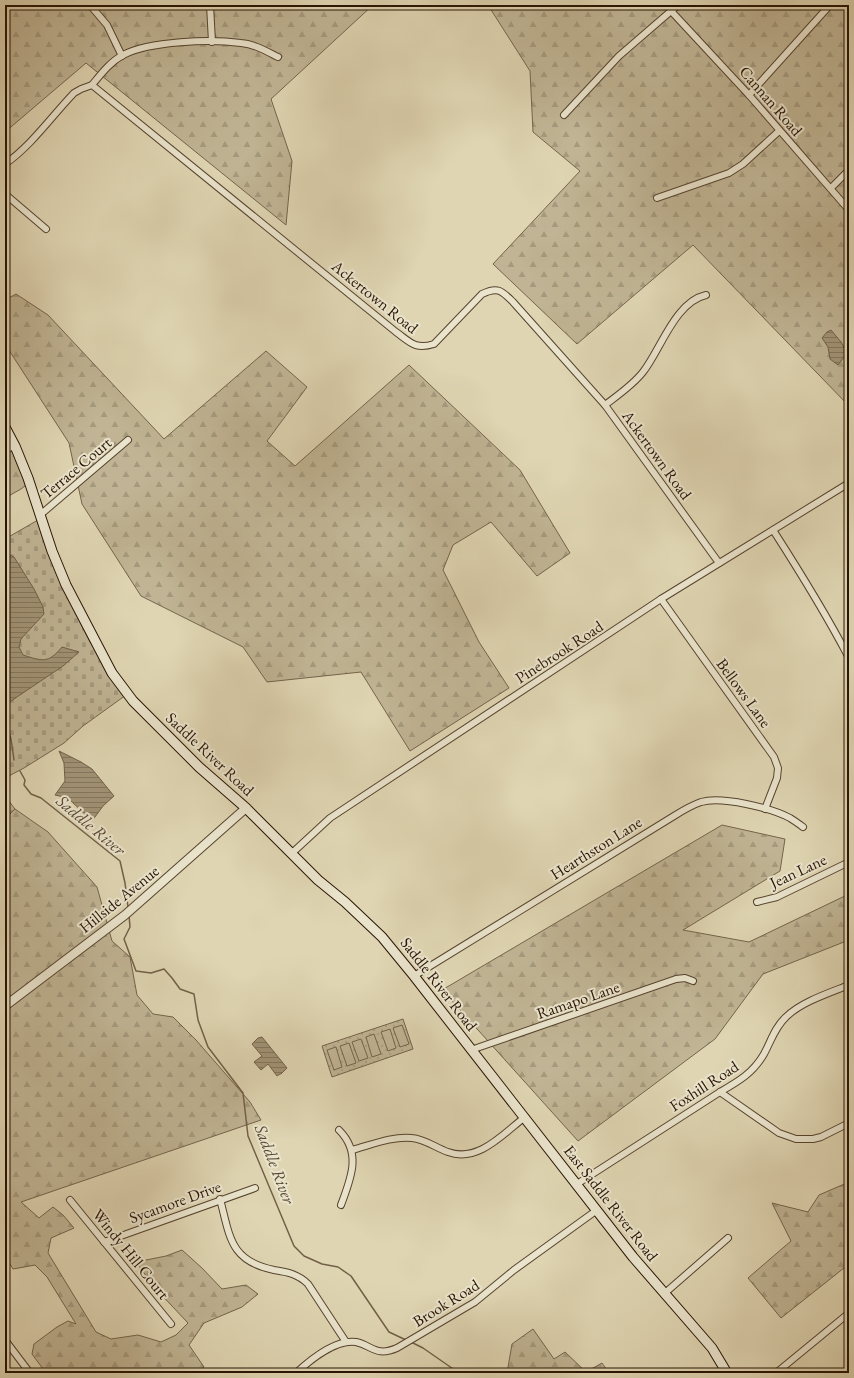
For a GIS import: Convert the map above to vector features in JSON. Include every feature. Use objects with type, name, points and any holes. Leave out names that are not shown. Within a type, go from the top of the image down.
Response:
[{"type":"main road","name":"Saddle River Road","points":[[5,427],[28,478],[52,551],[66,585],[112,673],[137,705],[199,767],[246,808],[318,880],[345,902],[382,937],[471,1050]]},
{"type":"main road","name":"East Saddle River Road","points":[[471,1050],[638,1263],[708,1344],[728,1373]]},
{"type":"street","points":[[90,5],[107,25],[122,56]]},
{"type":"street","points":[[210,5],[212,42]]},
{"type":"street","points":[[564,115],[619,56],[672,12],[678,5]]},
{"type":"street","points":[[749,95],[830,5]]},
{"type":"street","name":"Cannan Road","points":[[672,12],[749,95],[849,210]]},
{"type":"street","points":[[5,164],[31,142],[74,93],[92,85],[109,66],[122,56],[148,46],[180,42],[212,42],[241,43],[257,47],[278,57]]},
{"type":"street","name":"Ackertown Road","points":[[92,85],[414,345],[424,347],[434,344],[482,294],[490,290],[497,289],[503,292],[605,405],[719,564]]},
{"type":"street","points":[[658,198],[729,173],[743,164],[779,131]]},
{"type":"street","points":[[831,188],[849,170]]},
{"type":"street","points":[[5,194],[46,229]]},
{"type":"street","points":[[605,405],[638,378],[648,366],[664,335],[688,304],[698,297],[706,295]]},
{"type":"street","name":"Terrace Court","points":[[40,515],[128,440]]},
{"type":"street","points":[[5,451],[14,445]]},
{"type":"street","name":"Pinebrook Road","points":[[291,854],[330,818],[661,600],[849,483]]},
{"type":"street","points":[[773,530],[830,622],[849,658]]},
{"type":"street","name":"Bellows Lane","points":[[661,600],[774,757],[778,768],[777,778],[765,809]]},
{"type":"street","name":"Hearthston Lane","points":[[414,976],[674,816],[700,802],[712,800],[736,802],[765,809],[791,818],[803,827]]},
{"type":"street","name":"Hillside Avenue","points":[[5,1006],[144,900],[246,808]]},
{"type":"street","name":"Jean Lane","points":[[757,902],[777,897],[849,862]]},
{"type":"street","name":"Ramapo Lane","points":[[471,1050],[676,979],[684,978],[693,981]]},
{"type":"street","name":"Foxhill Road","points":[[577,1184],[720,1092],[742,1080],[764,1054],[778,1025],[792,1011],[849,984]]},
{"type":"street","points":[[720,1092],[779,1133],[796,1139],[812,1139],[821,1137],[849,1123]]},
{"type":"street","points":[[352,1150],[392,1139],[412,1138],[421,1139],[452,1154],[468,1154],[482,1150],[525,1118]]},
{"type":"street","points":[[339,1130],[346,1137],[352,1150],[352,1171],[342,1205]]},
{"type":"street","name":"Sycamore Drive","points":[[104,1242],[220,1199],[255,1188]]},
{"type":"street","points":[[220,1199],[229,1235],[241,1255],[253,1264],[290,1272],[302,1279],[308,1284],[346,1342],[336,1345],[317,1356],[296,1373]]},
{"type":"street","name":"Windy Hill Court","points":[[70,1200],[171,1324]]},
{"type":"street","name":"Brook Road","points":[[346,1342],[361,1344],[372,1349],[385,1351],[405,1344],[475,1302],[514,1270],[597,1210]]},
{"type":"street","points":[[665,1293],[728,1238]]},
{"type":"street","points":[[776,1373],[849,1312]]},
{"type":"street","points":[[5,1340],[30,1373]]},
{"type":"green space","points":[[5,5],[373,5],[271,99],[292,161],[286,225],[86,63],[5,132]]},
{"type":"green space","points":[[488,5],[849,5],[849,406],[693,245],[577,344],[493,264],[580,171],[533,132],[530,71]]},
{"type":"green space","points":[[16,294],[48,315],[164,439],[266,351],[307,387],[267,441],[295,466],[409,365],[520,470],[570,553],[537,576],[491,522],[453,545],[443,570],[479,642],[509,688],[410,751],[361,672],[267,682],[243,647],[141,596],[82,504],[69,443],[5,344],[5,300]]},
{"type":"green space","points":[[5,426],[30,482],[5,498]]},
{"type":"green space","points":[[38,520],[55,567],[90,642],[126,695],[83,726],[64,743],[5,778],[5,539]]},
{"type":"green space","points":[[5,796],[15,809],[5,818]]},
{"type":"green space","points":[[15,809],[48,832],[97,887],[112,941],[130,957],[137,995],[153,1014],[173,1017],[196,1040],[250,1102],[261,1120],[21,1202],[39,1218],[53,1207],[63,1215],[74,1228],[51,1238],[48,1253],[96,1332],[111,1339],[138,1335],[161,1342],[176,1335],[188,1323],[155,1288],[136,1262],[166,1256],[182,1250],[222,1289],[246,1285],[258,1294],[242,1307],[204,1323],[189,1345],[204,1367],[195,1373],[46,1373],[32,1354],[34,1344],[57,1327],[68,1321],[76,1324],[47,1277],[35,1265],[13,1269],[5,1256],[5,818]]},
{"type":"green space","points":[[722,825],[785,839],[780,871],[683,930],[749,942],[849,894],[849,940],[763,974],[715,1039],[578,1141],[442,990]]},
{"type":"green space","points":[[403,1019],[413,1049],[332,1077],[322,1046]]},
{"type":"green space","points":[[402,1025],[409,1044],[400,1047],[393,1028]]},
{"type":"green space","points":[[390,1029],[396,1048],[388,1051],[381,1032]]},
{"type":"green space","points":[[374,1034],[381,1054],[372,1057],[366,1037]]},
{"type":"green space","points":[[361,1039],[368,1058],[359,1061],[352,1042]]},
{"type":"green space","points":[[349,1043],[356,1063],[347,1066],[340,1046]]},
{"type":"green space","points":[[336,1047],[342,1067],[334,1070],[327,1050]]},
{"type":"green space","points":[[849,1182],[849,1264],[781,1318],[748,1278],[791,1241],[772,1203],[808,1212],[819,1195]]},
{"type":"green space","points":[[533,1329],[554,1359],[565,1352],[586,1372],[602,1363],[609,1373],[507,1373],[512,1344]]},
{"type":"shaded area","points":[[831,330],[841,342],[847,353],[838,365],[830,359],[828,347],[822,338]]},
{"type":"shaded area","points":[[5,553],[14,557],[34,589],[43,607],[44,614],[21,639],[19,647],[23,655],[44,660],[49,659],[62,647],[79,652],[63,666],[5,705],[5,646],[8,640],[5,629]]},
{"type":"shaded area","points":[[59,751],[92,769],[114,796],[103,806],[92,821],[68,798],[55,795],[65,781],[64,763]]},
{"type":"shaded area","points":[[262,1037],[287,1068],[277,1076],[268,1064],[261,1070],[254,1062],[262,1056],[252,1044],[258,1038]]},
{"type":"waterway","name":"Saddle River","points":[[5,720],[11,739],[14,760]]},
{"type":"waterway","name":"Saddle River","points":[[20,771],[25,780],[24,785],[31,794],[41,798],[120,861],[128,907]]},
{"type":"waterway","name":"Saddle River","points":[[129,915],[130,927],[124,939],[136,971],[151,973],[164,969],[180,989],[194,994],[198,1020],[208,1047],[243,1093],[248,1136],[294,1246],[304,1256],[322,1264],[338,1267],[351,1276],[389,1332],[406,1340]]},
{"type":"waterway","name":"Saddle River","points":[[411,1342],[423,1348],[459,1373]]}]
